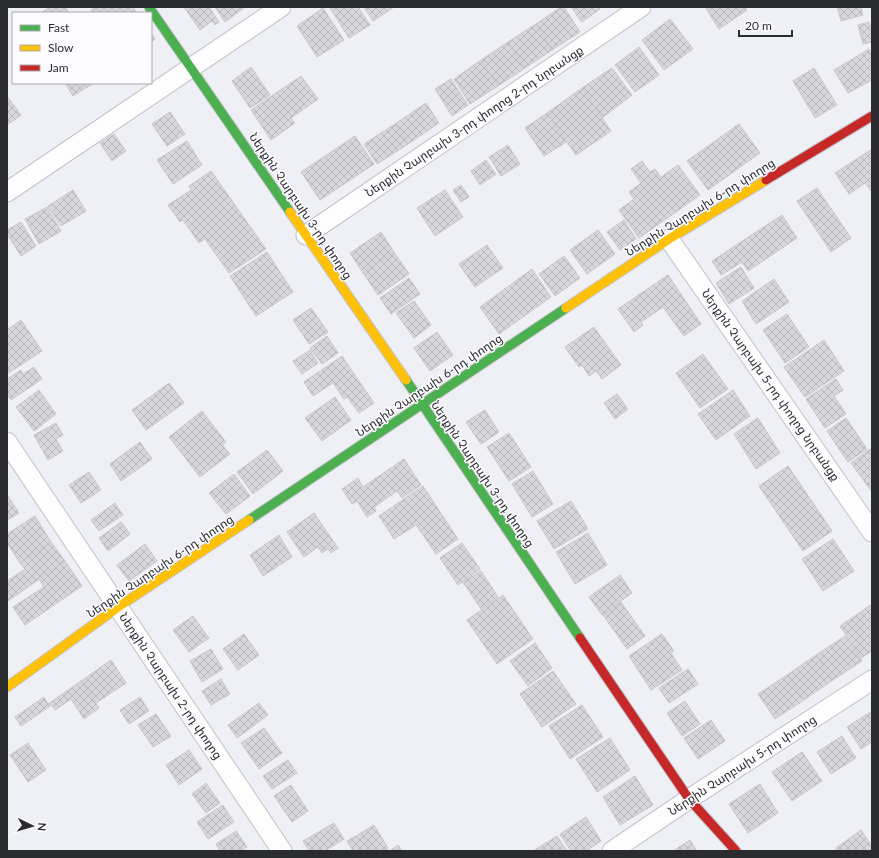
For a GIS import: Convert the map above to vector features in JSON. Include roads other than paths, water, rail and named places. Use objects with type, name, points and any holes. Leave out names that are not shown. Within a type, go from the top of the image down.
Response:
[{"type":"street","name":"Ներքին Չարբախ 3-րդ փողոց","points":[[149,7],[422,404],[689,799],[736,851]]},
{"type":"street","points":[[7,192],[281,7]]},
{"type":"street","name":"Ներքին Չարբախ 3-րդ փողոց 2-րդ նրբանցք","points":[[306,235],[641,7]]},
{"type":"street","name":"Ներքին Չարբախ 6-րդ փողոց","points":[[7,687],[118,607],[669,239],[872,116]]},
{"type":"street","name":"Ներքին Չարբախ 5-րդ փողոց նրբանցք","points":[[669,239],[872,532]]},
{"type":"street","name":"Ներքին Չարբախ 2-րդ փողոց","points":[[7,442],[282,851]]},
{"type":"street","name":"Ներքին Չարբախ 5-րդ փողոց","points":[[612,851],[872,680]]}]
